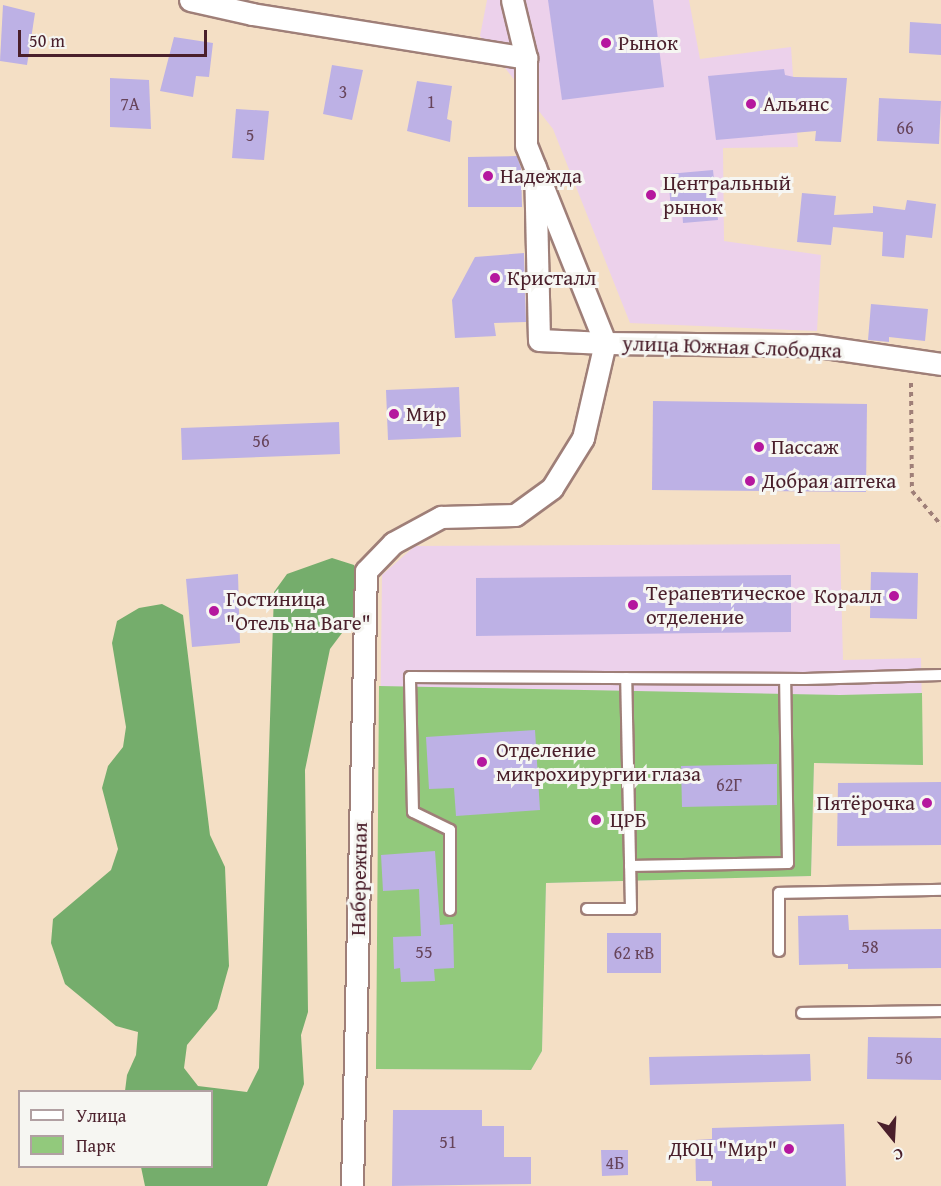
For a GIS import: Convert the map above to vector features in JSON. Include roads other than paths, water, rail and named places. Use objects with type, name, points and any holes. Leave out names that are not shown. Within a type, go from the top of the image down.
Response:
[{"type":"street","points":[[190,0],[252,14],[526,58]]},
{"type":"street","name":"улица Южная Слободка","points":[[512,0],[526,58],[526,145],[605,343],[811,345],[941,364]]},
{"type":"street","points":[[535,167],[539,340],[605,343]]},
{"type":"street","name":"Набережная","points":[[352,1186],[366,571],[393,543],[441,517],[515,514],[552,488],[583,438],[605,343]]},
{"type":"lane","points":[[450,910],[450,830],[413,812],[410,677],[785,679],[941,675]]},
{"type":"lane","points":[[587,909],[631,909],[626,678]]},
{"type":"lane","points":[[630,866],[788,863],[785,679]]},
{"type":"lane","points":[[779,951],[779,893],[941,890]]},
{"type":"lane","points":[[802,1013],[941,1011]]},
{"type":"place","name":"Рынок","points":[[606,43]]},
{"type":"place","name":"Альянс","points":[[751,104]]},
{"type":"place","name":"Надежда","points":[[488,176]]},
{"type":"place","name":"Центральный рынок","points":[[651,195]]},
{"type":"place","name":"Кристалл","points":[[495,278]]},
{"type":"place","name":"Мир","points":[[394,414]]},
{"type":"place","name":"Пассаж","points":[[759,447]]},
{"type":"place","name":"Добрая аптека","points":[[750,481]]},
{"type":"place","name":"Коралл","points":[[894,596]]},
{"type":"place","name":"Терапевтическое отделение","points":[[633,605]]},
{"type":"place","name":"Гостиница \"Отель на Ваге\"","points":[[214,611]]},
{"type":"place","name":"Отделение микрохирургии глаза","points":[[482,762]]},
{"type":"place","name":"Пятёрочка","points":[[927,803]]},
{"type":"place","name":"ЦРБ","points":[[596,820]]},
{"type":"place","name":"ДЮЦ \"Мир\"","points":[[789,1149]]}]
